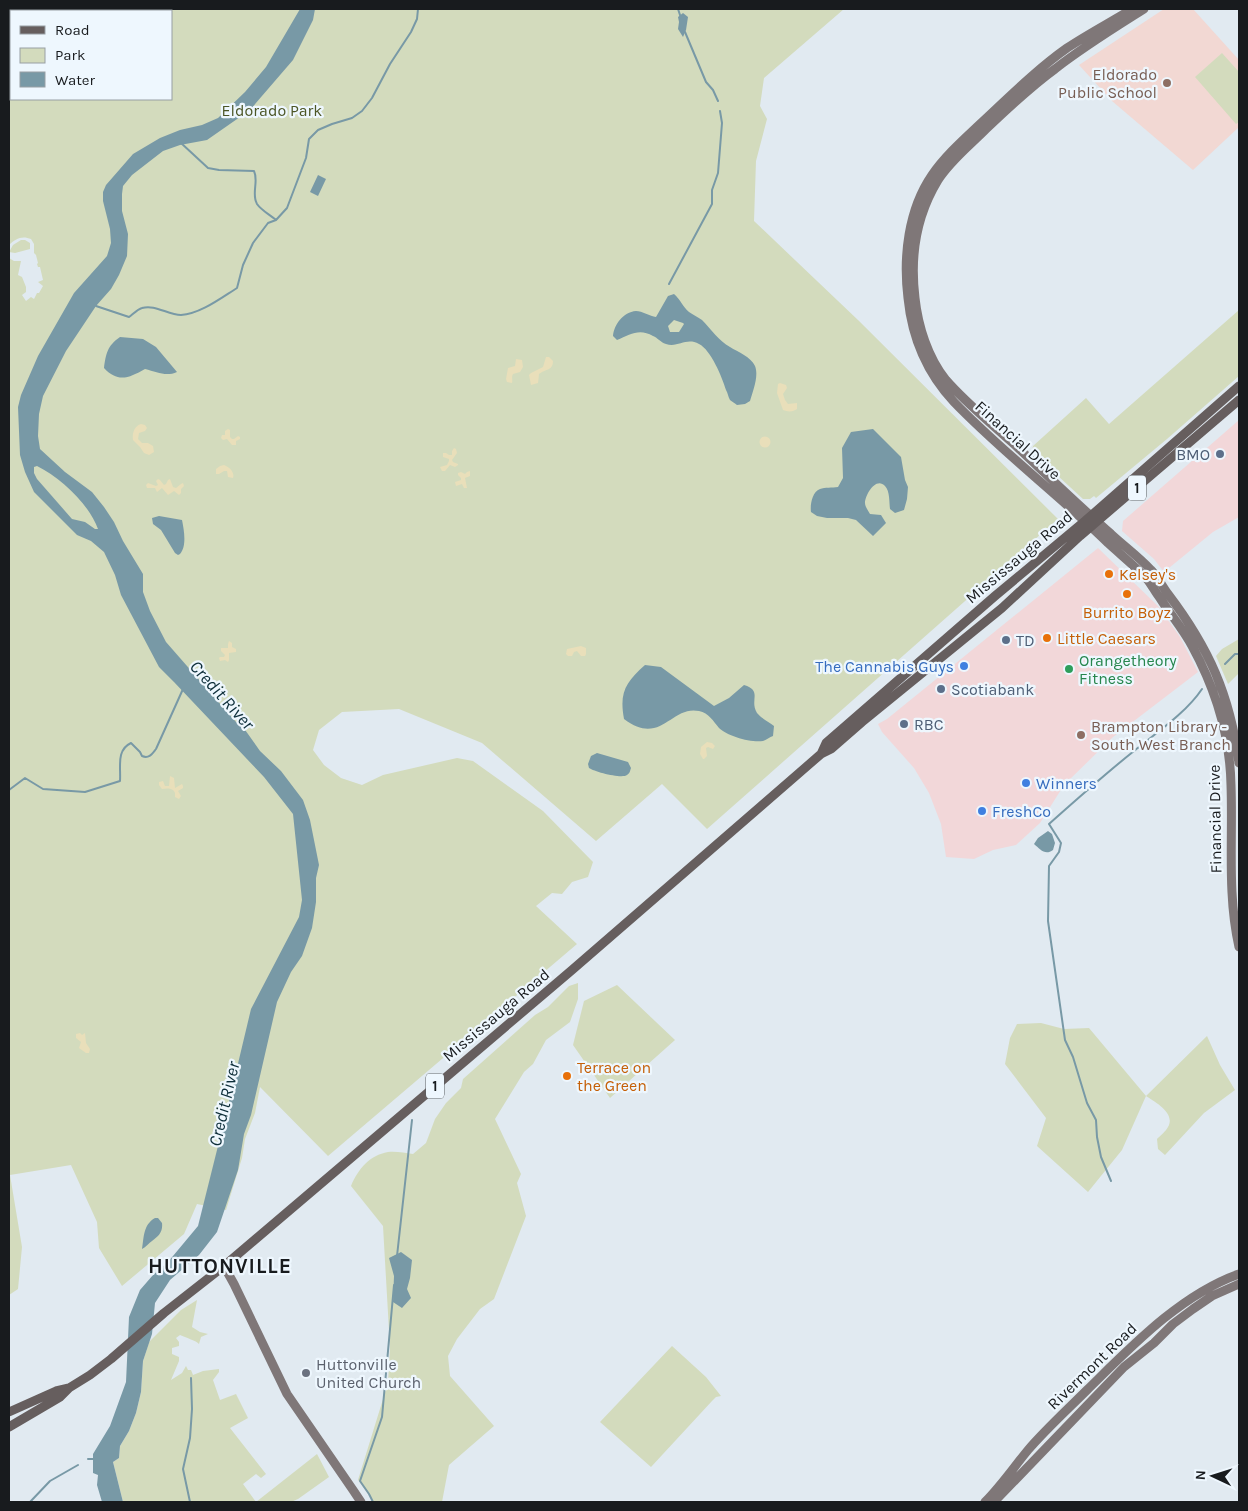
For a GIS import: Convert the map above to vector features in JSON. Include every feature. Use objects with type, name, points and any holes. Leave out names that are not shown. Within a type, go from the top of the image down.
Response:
[{"type":"main road","name":"Mississauga Road","points":[[9,1427],[60,1397],[69,1388],[90,1375],[224,1266],[572,970],[821,754],[831,749],[1002,608],[1091,521],[1239,386]]},
{"type":"main road","name":"Mississauga Road","points":[[821,754],[826,743],[995,596],[1091,521],[1239,400]]},
{"type":"main road","name":"Mississauga Road","points":[[9,1412],[56,1391],[69,1388]]},
{"type":"street","name":"Financial Drive","points":[[1132,9],[1069,47],[1043,66],[1000,105],[942,162],[931,176],[917,206],[907,247],[905,273],[909,312],[917,343],[926,365],[943,389],[1012,457],[1151,570],[1184,615],[1197,635],[1217,675],[1227,702],[1239,763]]},
{"type":"street","name":"Financial Drive","points":[[1144,9],[1053,70],[966,147],[939,178],[920,220],[914,250],[913,266],[916,310],[932,355],[945,378],[1091,521],[1144,576],[1192,646],[1213,692],[1224,728],[1230,766],[1232,896],[1239,947]]},
{"type":"street","points":[[224,1266],[287,1394],[361,1502]]},
{"type":"street","name":"Rivermont Road","points":[[985,1502],[1047,1429],[1117,1360],[1185,1302],[1212,1286],[1239,1274]]},
{"type":"street","name":"Rivermont Road","points":[[994,1502],[1124,1367],[1193,1308],[1212,1296],[1239,1284]]},
{"type":"shaded area","name":"Eldorado Public School","points":[[1164,9],[1193,9],[1239,60],[1239,127],[1193,170],[1112,101],[1079,65]]},
{"type":"shaded area","points":[[1239,420],[1239,517],[1213,532],[1164,572],[1154,559],[1122,531],[1123,521]]},
{"type":"shaded area","points":[[1098,548],[1158,606],[1180,637],[1198,672],[1113,737],[1064,785],[1040,823],[1016,845],[993,850],[974,859],[946,857],[941,824],[929,793],[914,768],[882,732],[878,724],[887,719]]},
{"type":"green space","name":"Eldorado Park","points":[[844,9],[764,78],[760,106],[767,119],[756,161],[754,221],[858,320],[1058,519],[707,829],[662,784],[596,841],[482,743],[399,709],[342,712],[319,730],[313,750],[324,765],[341,778],[362,785],[383,775],[457,758],[473,761],[543,811],[593,862],[588,877],[572,882],[562,894],[552,893],[536,906],[577,944],[328,1156],[260,1087],[255,1113],[245,1139],[242,1158],[226,1210],[197,1204],[184,1234],[122,1286],[99,1248],[97,1222],[71,1165],[10,1175],[22,1247],[18,1289],[9,1295],[9,258],[14,261],[21,261],[18,275],[22,277],[26,287],[26,292],[22,295],[26,301],[31,297],[34,299],[37,293],[39,293],[43,286],[38,282],[43,280],[31,239],[19,238],[9,245],[9,22],[10,100],[172,100],[172,10],[22,10]]},
{"type":"green space","points":[[1222,53],[1239,72],[1239,122],[1236,124],[1195,77]]},
{"type":"green space","points":[[21,240],[30,243],[30,249],[15,253],[9,252],[13,245]]},
{"type":"green space","points":[[1239,310],[1239,376],[1096,498],[1094,496],[1090,499],[1083,499],[1032,452],[1033,446],[1086,398],[1109,424]]},
{"type":"green space","points":[[1239,639],[1239,673],[1228,684],[1216,656],[1222,649]]},
{"type":"green space","points":[[578,983],[578,999],[570,1022],[546,1040],[533,1064],[524,1072],[495,1119],[521,1174],[517,1183],[526,1216],[494,1299],[480,1309],[457,1339],[448,1356],[450,1376],[494,1426],[449,1465],[442,1502],[374,1502],[358,1480],[388,1383],[390,1348],[383,1226],[351,1186],[365,1164],[376,1156],[391,1152],[413,1154],[426,1143],[435,1119],[446,1103],[461,1088],[463,1079],[535,1015],[548,1007],[569,986]]},
{"type":"green space","points":[[617,985],[675,1040],[610,1098],[573,1045],[584,1001]]},
{"type":"green space","points":[[1041,1023],[1064,1029],[1089,1028],[1146,1096],[1122,1150],[1088,1192],[1037,1146],[1046,1118],[1005,1064],[1010,1038],[1017,1024]]},
{"type":"green space","points":[[1207,1036],[1220,1065],[1235,1090],[1204,1113],[1165,1155],[1158,1149],[1157,1139],[1168,1127],[1169,1117],[1163,1108],[1146,1096]]},
{"type":"green space","points":[[197,1300],[192,1327],[208,1334],[201,1337],[199,1344],[180,1335],[176,1338],[179,1346],[172,1348],[172,1354],[179,1357],[179,1361],[171,1380],[182,1373],[186,1366],[193,1375],[203,1371],[219,1369],[213,1380],[220,1400],[236,1394],[248,1418],[230,1428],[266,1474],[261,1478],[256,1474],[243,1484],[256,1502],[123,1502],[113,1462],[119,1458],[120,1446],[129,1431],[136,1413],[141,1392],[143,1361],[149,1342],[181,1310]]},
{"type":"green space","points":[[672,1346],[706,1377],[721,1396],[716,1397],[712,1401],[651,1467],[600,1422]]},
{"type":"green space","points":[[317,1454],[329,1477],[291,1502],[256,1502]]},
{"type":"sand","points":[[546,357],[553,361],[552,367],[541,372],[538,383],[531,385],[529,375],[543,367]]},
{"type":"sand","points":[[516,359],[522,360],[523,367],[520,372],[513,374],[512,383],[507,382],[508,368],[515,366]]},
{"type":"sand","points":[[778,384],[786,385],[787,388],[783,394],[785,400],[788,404],[797,403],[797,409],[783,410],[777,393]]},
{"type":"sand","points":[[141,424],[147,428],[139,433],[138,439],[142,443],[148,443],[153,446],[154,452],[149,455],[144,453],[133,440],[134,430]]},
{"type":"sand","points":[[228,429],[232,439],[240,437],[236,441],[236,445],[232,445],[227,439],[223,440],[221,438]]},
{"type":"sand","points":[[765,436],[771,442],[765,448],[759,442]]},
{"type":"sand","points":[[454,448],[457,453],[452,460],[458,465],[455,467],[450,465],[445,471],[442,471],[440,467],[447,465],[449,461],[449,459],[443,457],[443,453],[452,455]]},
{"type":"sand","points":[[224,465],[231,470],[233,478],[228,477],[227,471],[216,474],[216,469]]},
{"type":"sand","points":[[470,471],[470,476],[465,478],[467,488],[464,488],[462,484],[456,486],[455,482],[461,480],[458,473],[465,474]]},
{"type":"sand","points":[[158,479],[164,485],[170,479],[173,487],[176,488],[183,483],[184,486],[181,489],[181,493],[179,495],[174,491],[168,495],[162,488],[157,492],[155,488],[147,488],[146,485],[148,483],[158,485],[156,481]]},
{"type":"sand","points":[[229,641],[232,643],[232,647],[236,649],[236,652],[229,653],[228,662],[225,660],[220,661],[219,658],[225,655],[221,648],[228,648]]},
{"type":"sand","points":[[581,646],[586,648],[585,656],[581,656],[577,651],[572,656],[566,654],[567,649]]},
{"type":"sand","points":[[707,742],[715,746],[713,749],[706,748],[707,756],[703,759],[700,754],[701,747]]},
{"type":"sand","points":[[170,776],[174,778],[175,788],[182,784],[183,786],[178,791],[181,796],[179,799],[175,797],[173,790],[162,789],[159,785],[159,782],[163,781],[165,786],[169,786]]},
{"type":"sand","points":[[80,1033],[82,1035],[85,1033],[86,1043],[90,1049],[89,1053],[79,1048],[81,1042],[76,1038],[76,1034]]},
{"type":"water","name":"Credit River","points":[[300,9],[315,9],[313,20],[293,60],[250,110],[207,140],[180,145],[163,151],[132,175],[123,186],[122,211],[128,234],[127,256],[111,289],[96,306],[66,351],[43,396],[39,414],[38,436],[40,449],[65,472],[92,492],[114,522],[143,574],[143,592],[150,611],[166,642],[236,722],[243,727],[260,751],[281,771],[303,800],[310,820],[319,865],[316,878],[316,902],[312,928],[302,956],[291,972],[277,1002],[251,1115],[244,1134],[238,1170],[217,1232],[199,1255],[170,1280],[155,1303],[152,1334],[143,1361],[141,1392],[136,1413],[129,1431],[120,1446],[119,1458],[113,1462],[123,1502],[102,1502],[97,1485],[98,1475],[93,1473],[93,1454],[110,1426],[126,1382],[129,1317],[140,1290],[168,1262],[198,1226],[251,1009],[299,917],[302,900],[293,814],[264,777],[159,667],[121,595],[115,575],[104,552],[91,541],[77,535],[34,492],[20,455],[18,407],[21,395],[38,356],[74,293],[107,256],[111,243],[110,229],[103,201],[103,192],[106,185],[133,154],[160,138],[218,118],[245,92],[266,67]],"holes":[[[37,466],[46,471],[81,501],[98,529],[85,522],[72,519],[37,479],[34,467]]]},
{"type":"water","points":[[683,13],[688,17],[683,37],[678,29],[678,17]]},
{"type":"water","points":[[318,175],[326,179],[318,196],[310,192]]},
{"type":"water","points":[[674,294],[687,310],[702,320],[722,342],[747,357],[753,363],[756,370],[756,379],[750,401],[737,405],[730,400],[716,364],[708,352],[699,344],[686,342],[670,345],[644,332],[635,333],[617,340],[613,336],[617,324],[623,316],[638,311],[656,317],[668,296]],"holes":[[[674,320],[683,323],[679,332],[670,332],[668,326]]]},
{"type":"water","points":[[120,337],[143,339],[156,347],[177,372],[165,374],[145,369],[124,378],[109,373],[104,368],[107,354],[112,344]]},
{"type":"water","points":[[873,429],[901,457],[908,487],[904,510],[895,513],[890,509],[889,494],[885,486],[878,483],[869,491],[865,503],[870,514],[881,515],[886,523],[873,536],[856,520],[817,516],[811,512],[811,509],[812,499],[817,491],[824,488],[838,487],[843,478],[842,448],[851,432]]},
{"type":"water","points":[[159,516],[182,520],[184,547],[180,554],[175,553],[161,530],[153,524],[152,518]]},
{"type":"water","points":[[645,665],[661,667],[714,706],[729,698],[744,685],[750,687],[754,693],[754,704],[757,713],[774,726],[773,736],[763,741],[758,741],[733,736],[719,728],[708,715],[699,711],[689,711],[657,727],[647,729],[624,719],[623,695],[629,682]]},
{"type":"water","points":[[597,753],[628,762],[631,768],[629,773],[624,776],[614,776],[592,770],[588,764],[591,756]]},
{"type":"water","points":[[1048,831],[1052,834],[1055,843],[1053,850],[1050,852],[1043,851],[1034,844],[1038,838]]},
{"type":"water","points":[[155,1218],[158,1218],[162,1223],[160,1234],[142,1249],[146,1228]]},
{"type":"water","points":[[401,1252],[412,1260],[407,1289],[411,1298],[402,1308],[393,1302],[394,1276],[389,1258]]},
{"type":"waterway","points":[[96,306],[129,317],[139,309],[147,307],[181,315],[203,309],[237,288],[243,265],[253,243],[268,223],[276,220],[287,208],[306,158],[309,139],[318,130],[352,118],[362,111],[372,98],[390,64],[411,32],[417,19],[418,9]]},
{"type":"waterway","points":[[678,9],[681,18]]},
{"type":"waterway","points":[[685,32],[706,82],[713,90],[718,101]]},
{"type":"waterway","points":[[669,284],[712,204],[712,190],[718,173],[722,123],[720,111]]},
{"type":"waterway","points":[[181,143],[208,168],[254,171],[256,179],[255,200],[263,210],[276,220]]},
{"type":"waterway","points":[[1225,664],[1235,654],[1239,654]]},
{"type":"waterway","points":[[9,790],[25,778],[43,789],[85,792],[120,781],[120,759],[123,750],[131,743],[142,756],[147,757],[152,754],[183,689]]},
{"type":"waterway","points":[[1111,1181],[1101,1157],[1096,1120],[1087,1103],[1073,1057],[1065,1040],[1048,921],[1049,866],[1059,852],[1061,843],[1049,824],[1112,769],[1161,730],[1188,706],[1202,689]]},
{"type":"waterway","points":[[397,1256],[412,1120]]},
{"type":"waterway","points":[[373,1502],[360,1481],[382,1417],[394,1285]]},
{"type":"waterway","points":[[190,1502],[183,1469],[190,1438],[192,1409],[191,1378]]},
{"type":"waterway","points":[[88,1459],[93,1459]]},
{"type":"waterway","points":[[30,1502],[50,1481],[78,1465]]},
{"type":"place","name":"Eldorado Public School","points":[[1167,83]]},
{"type":"place","name":"BMO","points":[[1220,454]]},
{"type":"place","name":"Kelsey's","points":[[1109,574]]},
{"type":"place","name":"Burrito Boyz","points":[[1127,594]]},
{"type":"place","name":"Little Caesars","points":[[1047,638]]},
{"type":"place","name":"TD","points":[[1006,640]]},
{"type":"place","name":"The Cannabis Guys","points":[[964,666]]},
{"type":"place","name":"Orangetheory Fitness","points":[[1069,669]]},
{"type":"place","name":"Scotiabank","points":[[941,689]]},
{"type":"place","name":"RBC","points":[[904,724]]},
{"type":"place","name":"Brampton Library - South West Branch","points":[[1081,735]]},
{"type":"place","name":"Winners","points":[[1026,783]]},
{"type":"place","name":"FreshCo","points":[[982,811]]},
{"type":"place","name":"Terrace on the Green","points":[[567,1076]]},
{"type":"place","name":"Huttonville United Church","points":[[306,1373]]},
{"type":"district","name":"HUTTONVILLE","points":[[220,1266]]}]
